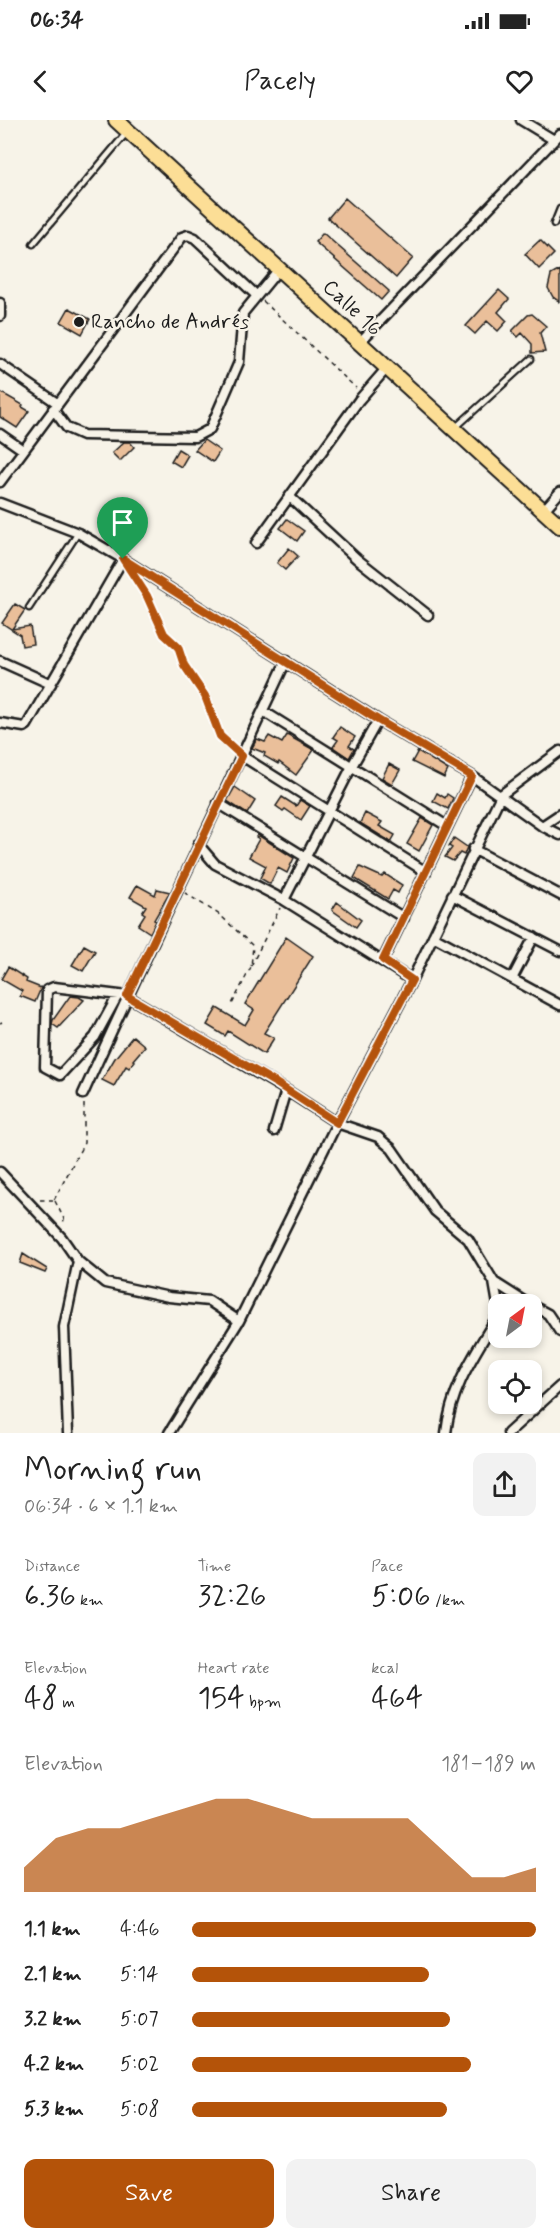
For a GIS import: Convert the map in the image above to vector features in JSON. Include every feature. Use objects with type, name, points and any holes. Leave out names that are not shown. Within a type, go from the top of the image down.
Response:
[{"type":"highway","name":"Calle 16","points":[[116,120],[359,343],[381,375],[453,429],[560,526]]},
{"type":"street","points":[[359,343],[557,137],[522,120]]},
{"type":"street","points":[[0,482],[182,237],[188,235],[195,238],[258,292]]},
{"type":"street","points":[[0,364],[55,406],[67,429],[83,435],[195,437],[201,435],[210,429],[239,362],[241,318],[258,292],[279,269]]},
{"type":"street","points":[[0,303],[0,316]]},
{"type":"street","points":[[256,543],[291,498],[365,392],[381,375]]},
{"type":"street","points":[[0,434],[23,450]]},
{"type":"street","points":[[543,511],[560,492]]},
{"type":"street","points":[[291,498],[357,560],[428,615]]},
{"type":"street","points":[[0,503],[78,533],[123,559],[378,720],[472,776],[542,826],[560,835]]},
{"type":"street","points":[[0,723],[24,727],[27,725],[123,559]]},
{"type":"street","points":[[0,661],[51,684]]},
{"type":"street","points":[[286,661],[198,844],[179,891],[123,995],[95,1037],[60,1075],[47,1070],[45,1035],[47,990],[54,987],[123,995],[286,1090],[337,1123],[378,1137],[392,1149],[435,1211],[468,1239],[494,1282],[496,1294]]},
{"type":"street","points":[[263,711],[447,826]]},
{"type":"street","points":[[284,900],[378,720]]},
{"type":"street","points":[[169,1433],[238,1321],[337,1123],[412,980],[473,849],[501,795],[560,751]]},
{"type":"street","points":[[242,756],[330,809],[426,872]]},
{"type":"street","points":[[383,960],[472,776]]},
{"type":"street","points":[[218,803],[404,918]]},
{"type":"street","points":[[542,826],[560,814]]},
{"type":"street","points":[[198,844],[215,864],[284,900],[412,980]]},
{"type":"street","points":[[473,849],[560,895]]},
{"type":"street","points":[[452,896],[560,951]]},
{"type":"street","points":[[433,936],[560,1005]]},
{"type":"street","points":[[512,979],[534,938]]},
{"type":"street","points":[[83,1094],[123,995]]},
{"type":"street","points":[[274,1131],[286,1090]]},
{"type":"street","points":[[0,1172],[62,1238],[78,1261],[105,1282],[169,1297],[208,1301],[238,1321]]},
{"type":"street","points":[[68,1433],[64,1327],[78,1261]]},
{"type":"street","points":[[494,1282],[510,1294]]},
{"type":"street","points":[[542,1311],[548,1314],[560,1332]]},
{"type":"street","points":[[446,1433],[448,1411],[455,1388],[488,1332]]},
{"type":"street","points":[[508,1433],[560,1386]]},
{"type":"lane","points":[[33,244],[128,131]]},
{"type":"lane","points":[[554,224],[560,209]]},
{"type":"lane","points":[[453,429],[531,359]]},
{"type":"lane","points":[[29,608],[78,533]]},
{"type":"path","points":[[258,292],[365,392]]},
{"type":"path","points":[[135,578],[147,596],[164,634],[178,647],[184,665],[205,696],[220,736],[242,756]]},
{"type":"path","points":[[179,891],[188,894],[220,915],[253,946],[251,967]]},
{"type":"path","points":[[231,1006],[284,900]]},
{"type":"path","points":[[62,1238],[64,1219],[54,1200],[84,1143],[83,1094]]},
{"type":"building","points":[[345,198],[413,258],[396,278],[328,218]]},
{"type":"building","points":[[323,233],[389,291],[381,300],[315,242]]},
{"type":"building","points":[[540,240],[554,254],[539,269],[525,254]]},
{"type":"building","points":[[560,270],[560,302],[553,297],[548,288],[551,275]]},
{"type":"building","points":[[499,290],[509,299],[498,312],[507,321],[498,331],[487,321],[475,334],[466,326]]},
{"type":"building","points":[[69,308],[90,319],[82,334],[61,322]]},
{"type":"building","points":[[532,314],[546,326],[540,333],[545,352],[532,353],[532,344],[522,333],[518,337],[512,331],[528,315]]},
{"type":"building","points":[[0,392],[29,411],[17,428],[0,417]]},
{"type":"building","points":[[204,440],[220,451],[213,462],[195,450]]},
{"type":"building","points":[[124,442],[130,442],[134,447],[120,461],[112,453]]},
{"type":"building","points":[[178,449],[188,455],[181,467],[171,461]]},
{"type":"building","points":[[287,519],[304,531],[297,541],[280,528]]},
{"type":"building","points":[[289,548],[298,556],[285,570],[277,563]]},
{"type":"building","points":[[15,604],[25,610],[12,629],[30,626],[33,644],[22,646],[20,635],[2,623]]},
{"type":"building","points":[[340,727],[355,737],[349,746],[354,749],[349,758],[333,747],[338,740],[333,737]]},
{"type":"building","points":[[287,735],[314,750],[296,775],[279,762],[278,764],[264,756],[265,753],[252,748],[257,739],[265,742],[269,736],[282,743]]},
{"type":"building","points":[[418,751],[448,770],[444,778],[412,762]]},
{"type":"building","points":[[389,764],[400,770],[392,784],[382,778]]},
{"type":"building","points":[[235,787],[255,801],[247,814],[227,801]]},
{"type":"building","points":[[437,793],[445,798],[447,794],[453,798],[448,809],[433,801]]},
{"type":"building","points":[[282,797],[296,806],[300,800],[310,806],[301,820],[276,806]]},
{"type":"building","points":[[365,813],[382,822],[379,826],[395,835],[391,842],[360,823]]},
{"type":"building","points":[[422,818],[433,825],[419,851],[407,844]]},
{"type":"building","points":[[258,835],[294,858],[287,873],[278,868],[270,884],[260,878],[266,866],[249,857],[259,839],[256,837]]},
{"type":"building","points":[[454,838],[467,847],[464,855],[460,853],[453,861],[445,857],[452,848],[449,846]]},
{"type":"building","points":[[360,867],[382,877],[385,874],[402,885],[398,893],[393,890],[388,899],[354,878]]},
{"type":"building","points":[[137,885],[155,895],[157,889],[170,892],[154,920],[156,921],[150,933],[138,925],[145,914],[142,912],[146,906],[130,897]]},
{"type":"building","points":[[337,902],[361,920],[356,927],[332,910]]},
{"type":"building","points":[[286,937],[313,956],[264,1033],[274,1038],[264,1054],[228,1031],[225,1036],[207,1025],[217,1008],[245,1025],[254,1010],[245,1004]]},
{"type":"building","points":[[84,945],[95,951],[83,971],[72,965]]},
{"type":"building","points":[[8,967],[27,979],[26,982],[41,988],[35,1002],[20,996],[22,991],[1,979]]},
{"type":"building","points":[[70,996],[84,1000],[58,1028],[52,1024],[53,1020]]},
{"type":"building","points":[[133,1036],[145,1046],[133,1060],[135,1061],[129,1068],[126,1066],[114,1086],[102,1080],[115,1058]]},
{"type":"building","points":[[23,1254],[47,1269],[45,1273],[20,1263]]},
{"type":"place","name":"Rancho de Andrés","points":[[79,322]]},
{"type":"route","points":[[123,559],[378,720],[472,776],[383,960],[412,980],[337,1123],[276,1083],[127,996],[242,756],[220,736],[205,696],[184,665],[178,647],[164,634],[147,596],[123,559]]}]
